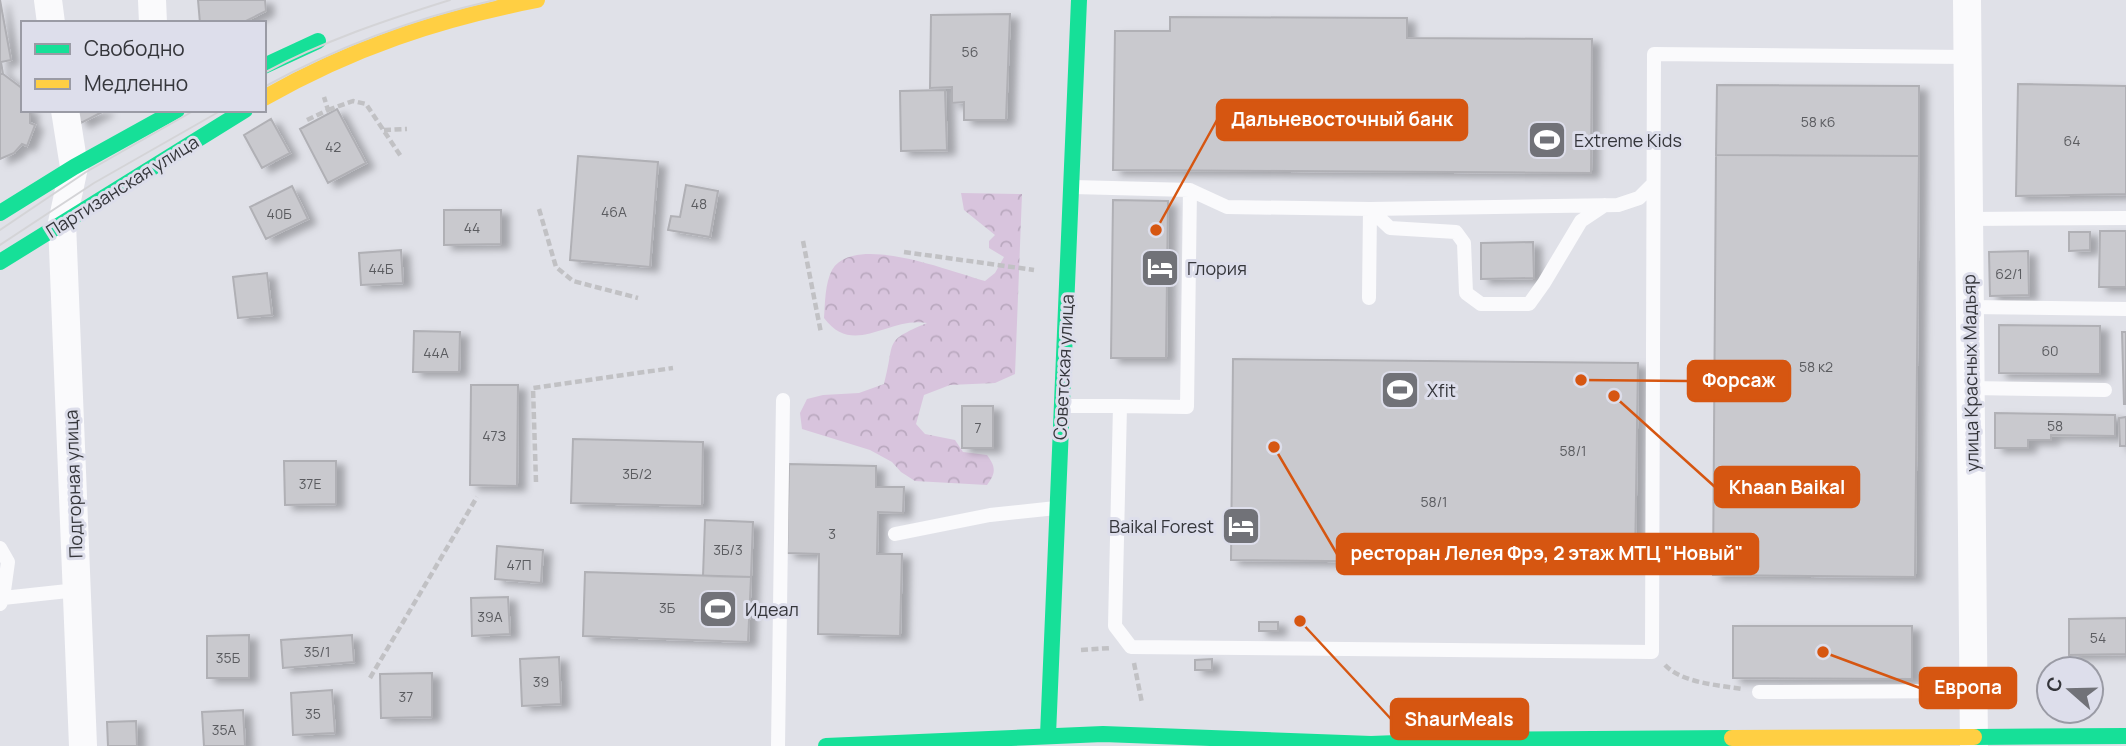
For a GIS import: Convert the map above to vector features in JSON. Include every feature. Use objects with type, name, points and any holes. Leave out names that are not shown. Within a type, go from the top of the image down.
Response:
[{"type":"main road","points":[[266,97],[306,73],[383,39],[476,11],[537,0]]},
{"type":"main road","name":"Советская улица","points":[[1048,735],[1079,0]]},
{"type":"main road","points":[[266,65],[327,37]]},
{"type":"main road","name":"Партизанская улица","points":[[0,262],[242,112]]},
{"type":"main road","name":"Партизанская улица","points":[[0,213],[166,113]]},
{"type":"main road","points":[[826,746],[1048,735],[1144,734],[1371,744],[2070,741],[2126,736]]},
{"type":"street","points":[[48,0],[51,21]]},
{"type":"street","points":[[152,0],[153,21]]},
{"type":"street","name":"улица Красных Мадьяр","points":[[1967,0],[1974,741]]},
{"type":"street","points":[[65,112],[74,167]]},
{"type":"street","name":"Подгорная улица","points":[[74,167],[62,223],[83,746]]},
{"type":"lane","points":[[1120,406],[1115,626],[1131,647],[1652,652],[1654,54],[1967,57]]},
{"type":"lane","points":[[1071,187],[1190,190],[1227,207],[1370,209],[1618,205],[1639,198],[1653,184]]},
{"type":"lane","points":[[1062,407],[1187,407],[1190,190]]},
{"type":"lane","points":[[1370,209],[1390,228],[1456,232],[1464,243],[1466,293],[1480,304],[1529,304],[1581,221],[1606,205]]},
{"type":"lane","points":[[1369,298],[1370,209]]},
{"type":"lane","points":[[1969,219],[2126,218]]},
{"type":"lane","points":[[1970,307],[2126,309]]},
{"type":"lane","points":[[1970,388],[2105,390]]},
{"type":"lane","points":[[778,746],[783,400]]},
{"type":"lane","points":[[895,534],[990,515],[1057,508]]},
{"type":"lane","points":[[0,548],[8,562],[2,601],[77,590]]},
{"type":"lane","points":[[1759,692],[1973,691]]},
{"type":"path","points":[[322,93],[328,110]]},
{"type":"path","points":[[307,120],[353,101],[366,104],[402,158]]},
{"type":"path","points":[[383,130],[407,129]]},
{"type":"path","points":[[539,209],[556,267],[573,281],[638,298]]},
{"type":"path","points":[[803,241],[821,333]]},
{"type":"path","points":[[904,253],[1034,270]]},
{"type":"path","points":[[536,482],[533,388],[673,368]]},
{"type":"path","points":[[370,678],[477,497]]},
{"type":"path","points":[[1131,647],[1142,703]]},
{"type":"path","points":[[1652,652],[1670,670],[1702,682],[1759,692]]},
{"type":"green space","points":[[961,193],[1022,194],[1015,374],[995,383],[950,385],[924,395],[916,424],[925,434],[955,440],[963,452],[987,455],[994,470],[987,485],[915,481],[892,462],[870,450],[802,429],[800,413],[807,399],[823,395],[859,393],[884,384],[893,344],[903,334],[927,323],[913,322],[859,335],[847,335],[835,329],[824,318],[826,293],[832,270],[844,259],[861,255],[905,258],[985,281],[995,273],[1004,257],[989,248],[989,241],[995,235],[964,210]]},
{"type":"building","points":[[0,0],[11,60],[1,62],[3,74],[0,74]]},
{"type":"building","points":[[198,0],[265,0],[266,11],[246,21],[200,21]]},
{"type":"building","points":[[1010,14],[1006,120],[964,120],[964,102],[952,103],[952,87],[930,88],[931,15]]},
{"type":"building","points":[[1170,17],[1407,18],[1407,38],[1592,39],[1591,173],[1113,170],[1115,31],[1170,31]]},
{"type":"building","points":[[0,74],[3,74],[21,88],[21,112],[30,112],[30,123],[35,125],[27,146],[22,144],[14,153],[0,159]]},
{"type":"building","points":[[2018,84],[2126,86],[2126,194],[2016,196]]},
{"type":"building","points":[[1717,85],[1919,86],[1919,156],[1716,155]]},
{"type":"building","points":[[945,90],[947,150],[901,151],[900,91]]},
{"type":"building","points":[[337,109],[366,163],[328,183],[300,129]]},
{"type":"building","points":[[75,112],[102,112],[81,123]]},
{"type":"building","points":[[271,119],[290,153],[262,168],[244,135]]},
{"type":"building","points":[[1716,155],[1919,156],[1915,577],[1713,575]]},
{"type":"building","points":[[578,156],[658,162],[650,267],[570,260]]},
{"type":"building","points":[[686,185],[718,191],[710,237],[668,230],[671,216],[680,217]]},
{"type":"building","points":[[292,186],[308,219],[266,239],[250,207]]},
{"type":"building","points":[[1113,200],[1168,201],[1166,358],[1111,358]]},
{"type":"building","points":[[444,210],[501,210],[501,244],[444,245]]},
{"type":"building","points":[[2100,231],[2126,231],[2126,287],[2099,287]]},
{"type":"building","points":[[2069,232],[2090,232],[2090,250],[2069,251]]},
{"type":"building","points":[[1533,242],[1534,278],[1481,279],[1481,243]]},
{"type":"building","points":[[401,250],[403,283],[361,285],[359,253]]},
{"type":"building","points":[[2028,251],[2029,295],[1990,296],[1989,252]]},
{"type":"building","points":[[267,273],[272,315],[238,318],[233,277]]},
{"type":"building","points":[[1999,325],[2100,326],[2100,374],[1999,373]]},
{"type":"building","points":[[414,331],[460,332],[459,372],[413,372]]},
{"type":"building","points":[[2122,332],[2126,332],[2126,404],[2124,404]]},
{"type":"building","points":[[1233,359],[1638,363],[1635,564],[1231,560]]},
{"type":"building","points":[[471,385],[518,385],[517,486],[470,485]]},
{"type":"building","points":[[962,406],[993,406],[993,448],[962,448]]},
{"type":"building","points":[[1995,413],[2115,415],[2115,436],[2051,435],[2051,440],[2028,440],[2028,448],[1995,448]]},
{"type":"building","points":[[2126,417],[2126,446],[2120,446],[2119,418]]},
{"type":"building","points":[[573,439],[703,442],[702,506],[571,503]]},
{"type":"building","points":[[284,461],[336,461],[336,504],[285,505]]},
{"type":"building","points":[[789,464],[876,466],[876,487],[904,487],[903,513],[878,512],[877,554],[902,554],[900,636],[818,634],[819,554],[787,553]]},
{"type":"building","points":[[705,520],[753,522],[751,577],[703,576]]},
{"type":"building","points":[[497,546],[543,550],[541,583],[495,579]]},
{"type":"building","points":[[585,572],[751,577],[748,642],[583,636]]},
{"type":"building","points":[[508,597],[510,634],[472,636],[471,598]]},
{"type":"building","points":[[2126,618],[2126,654],[2069,655],[2069,619]]},
{"type":"building","points":[[1259,622],[1278,622],[1278,631],[1259,631]]},
{"type":"building","points":[[1733,626],[1912,626],[1912,679],[1733,678]]},
{"type":"building","points":[[249,635],[249,678],[207,678],[207,636]]},
{"type":"building","points":[[352,635],[354,662],[283,668],[281,640]]},
{"type":"building","points":[[559,657],[561,704],[522,706],[520,659]]},
{"type":"building","points":[[1212,659],[1212,670],[1195,670],[1195,660]]},
{"type":"building","points":[[432,673],[432,717],[381,718],[380,674]]},
{"type":"building","points":[[332,690],[335,733],[293,735],[291,693]]},
{"type":"building","points":[[243,710],[245,746],[204,746],[202,712]]},
{"type":"building","points":[[136,721],[137,746],[108,746],[107,722]]},
{"type":"tram line","points":[[266,72],[332,41],[450,0]]},
{"type":"tram line","points":[[266,86],[377,35],[495,0]]},
{"type":"tram line","points":[[0,230],[86,172],[191,112]]},
{"type":"tram line","points":[[0,245],[94,183],[218,112]]},
{"type":"traffic: fast","points":[[1048,735],[1079,0]]},
{"type":"traffic: fast","points":[[266,65],[318,41]]},
{"type":"traffic: fast","points":[[0,213],[74,167],[173,112]]},
{"type":"traffic: fast","points":[[0,262],[242,112]]},
{"type":"traffic: fast","points":[[826,746],[1103,734],[1371,744],[1475,740],[1732,738]]},
{"type":"traffic: fast","points":[[1974,737],[2126,736]]},
{"type":"traffic: slow","points":[[266,97],[330,64],[396,37],[465,16],[537,0]]},
{"type":"traffic: slow","points":[[1732,738],[1974,737]]},
{"type":"place","name":"Extreme Kids","points":[[1547,140]]},
{"type":"place","name":"Дальневосточный банк","points":[[1156,230]]},
{"type":"place","name":"Глория","points":[[1160,268]]},
{"type":"place","name":"Форсаж","points":[[1581,380]]},
{"type":"place","name":"Xfit","points":[[1400,390]]},
{"type":"place","name":"Khaan Baikal","points":[[1614,396]]},
{"type":"place","name":"ресторан Лелея Фрэ, 2 этаж МТЦ \"Новый\"","points":[[1274,447]]},
{"type":"place","name":"Baikal Forest","points":[[1241,526]]},
{"type":"place","name":"Идеал","points":[[718,609]]},
{"type":"place","name":"ShaurMeals","points":[[1300,621]]},
{"type":"place","name":"Европа","points":[[1823,652]]}]
